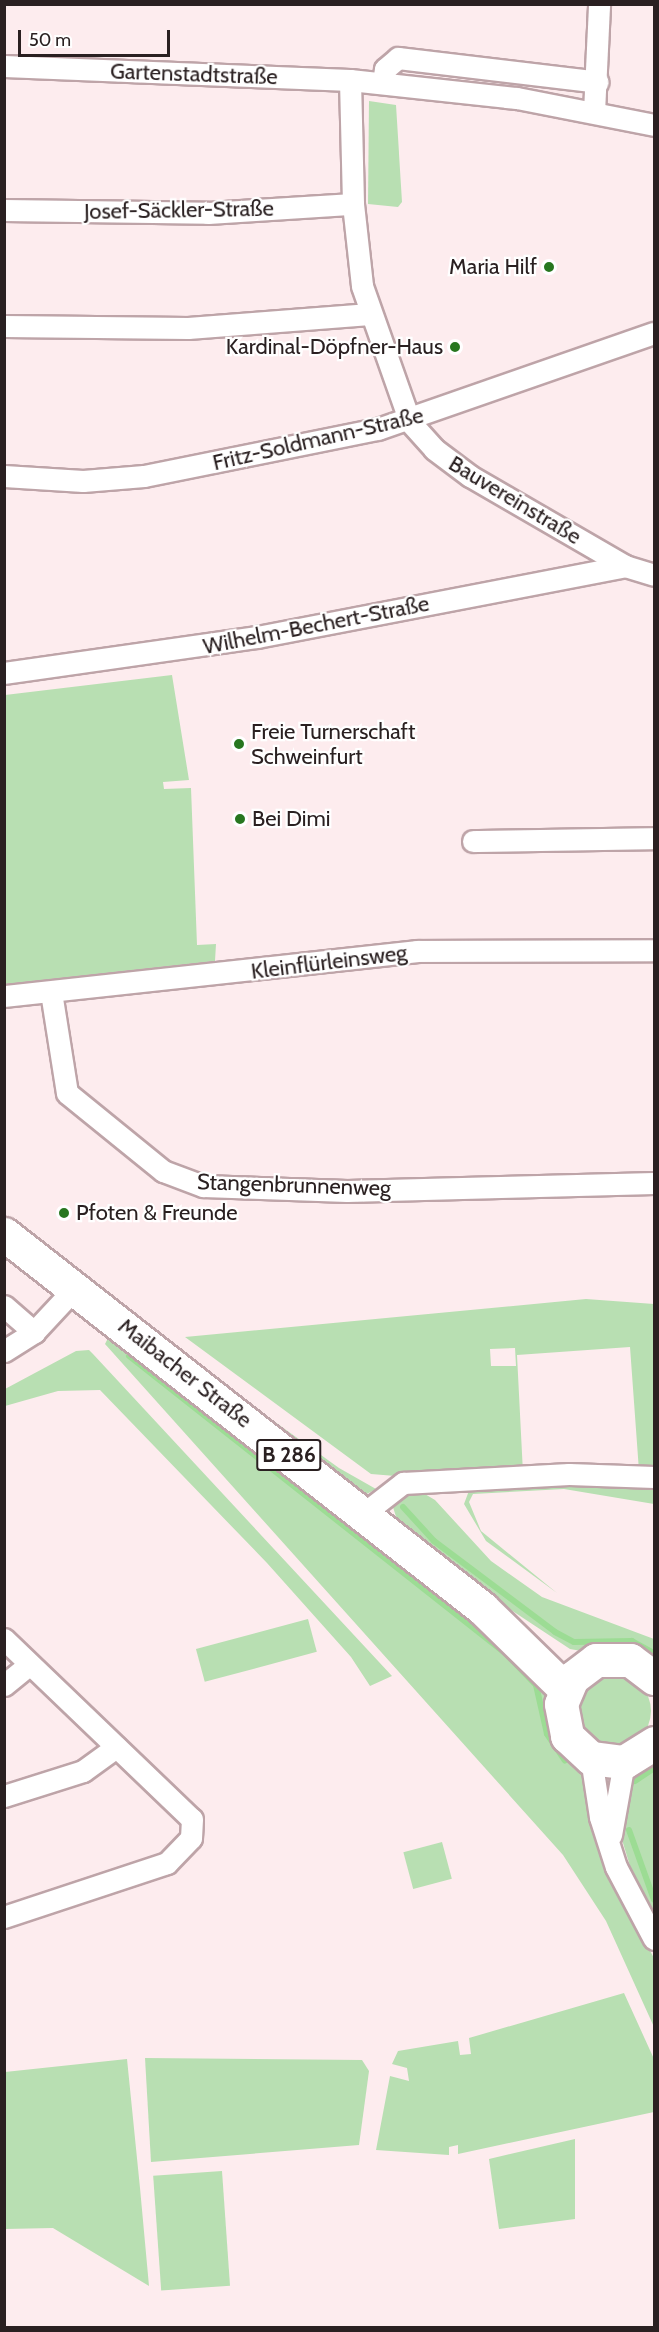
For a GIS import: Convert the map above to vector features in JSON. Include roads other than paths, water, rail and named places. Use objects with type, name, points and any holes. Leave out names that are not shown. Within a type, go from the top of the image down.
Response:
[{"type":"main road","name":"Maibacher Straße","points":[[4,1234],[573,1679]]},
{"type":"main road","points":[[654,1678],[630,1660],[613,1657],[573,1679],[562,1721],[577,1749],[591,1758],[624,1762],[654,1743]]},
{"type":"street","points":[[594,112],[598,82],[599,4]]},
{"type":"street","points":[[382,84],[384,69],[398,58],[598,82]]},
{"type":"street","name":"Gartenstadtstraße","points":[[4,66],[350,81],[594,112],[654,125]]},
{"type":"street","name":"Bauvereinstraße","points":[[350,81],[352,204],[369,314],[410,422],[434,449],[470,476],[625,566],[654,575]]},
{"type":"street","name":"Josef-Säckler-Straße","points":[[4,210],[208,213],[352,204]]},
{"type":"street","points":[[4,326],[188,327],[369,314]]},
{"type":"street","name":"Fritz-Soldmann-Straße","points":[[4,476],[83,481],[144,476],[410,422],[654,333]]},
{"type":"street","name":"Wilhelm-Bechert-Straße","points":[[4,673],[235,641],[625,566]]},
{"type":"street","points":[[473,841],[654,838]]},
{"type":"street","name":"Kleinflürleinsweg","points":[[4,996],[417,951],[654,950]]},
{"type":"street","name":"Stangenbrunnenweg","points":[[51,992],[67,1093],[163,1171],[203,1186],[347,1191],[654,1183]]},
{"type":"street","points":[[4,1352],[34,1332],[75,1288]]},
{"type":"street","points":[[4,1306],[34,1332]]},
{"type":"street","points":[[363,1514],[404,1483],[569,1474],[654,1477]]},
{"type":"street","points":[[4,1639],[192,1819],[191,1838],[166,1863],[4,1917]]},
{"type":"street","points":[[4,1685],[29,1665]]},
{"type":"street","points":[[4,1796],[84,1771],[116,1747]]},
{"type":"street","points":[[591,1758],[611,1851],[654,1939]]},
{"type":"street","points":[[611,1851],[615,1794],[624,1762]]},
{"type":"waterway","points":[[129,1356],[506,1654],[536,1685],[547,1734],[565,1761]]},
{"type":"waterway","points":[[403,1507],[434,1541],[555,1632],[574,1642],[632,1641],[654,1653]]},
{"type":"waterway","points":[[635,1781],[654,1768]]},
{"type":"waterway","points":[[629,1830],[654,1900]]},
{"type":"place","name":"Maria Hilf","points":[[549,267]]},
{"type":"place","name":"Kardinal-Döpfner-Haus","points":[[455,347]]},
{"type":"place","name":"Freie Turnerschaft Schweinfurt","points":[[239,744]]},
{"type":"place","name":"Bei Dimi","points":[[240,819]]},
{"type":"place","name":"Pfoten & Freunde","points":[[64,1213]]}]
